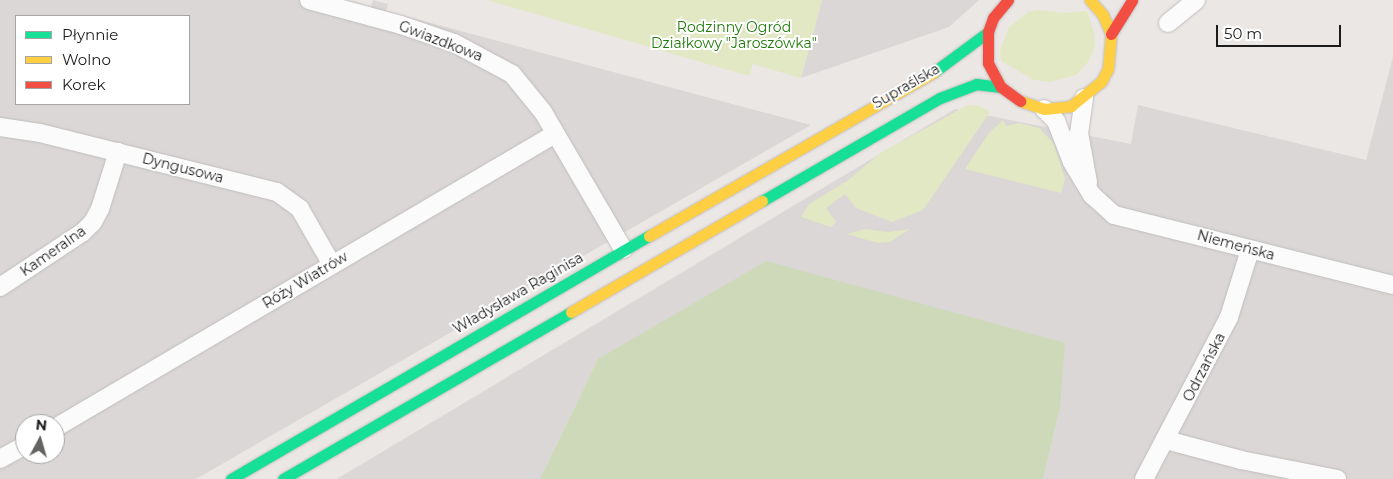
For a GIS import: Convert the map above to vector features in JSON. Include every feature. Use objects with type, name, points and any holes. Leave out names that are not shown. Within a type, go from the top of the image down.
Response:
[{"type":"main road","points":[[1008,0],[993,18],[988,32],[988,63],[1001,87],[1019,102],[1044,109],[1071,106],[1084,98],[1101,82],[1108,69],[1110,34],[1103,15],[1090,0]]},
{"type":"main road","points":[[1110,34],[1132,0]]},
{"type":"main road","name":"Supraślska","points":[[821,136],[954,60],[988,32]]},
{"type":"main road","name":"Supraślska","points":[[283,479],[860,144],[965,87],[985,82],[1001,87]]},
{"type":"main road","name":"Władysława Raginisa","points":[[232,479],[821,136]]},
{"type":"street","name":"Gwiazdkowa","points":[[309,0],[401,24],[454,43],[493,61],[512,74],[530,92],[623,250]]},
{"type":"street","points":[[1168,23],[1196,0]]},
{"type":"street","points":[[1084,98],[1079,133],[1089,190]]},
{"type":"street","name":"Niemeńska","points":[[1044,109],[1056,120],[1072,162],[1089,190],[1114,215],[1393,285]]},
{"type":"street","name":"Dyngusowa","points":[[0,127],[118,152],[277,192],[300,209],[331,263]]},
{"type":"street","name":"Róży Wiatrów","points":[[65,422],[188,352],[331,263],[555,134]]},
{"type":"street","name":"Kameralna","points":[[0,288],[83,232],[93,222],[100,209],[118,152]]},
{"type":"street","name":"Odrzańska","points":[[1144,479],[1229,317],[1250,250]]},
{"type":"street","points":[[1166,440],[1241,460],[1337,479]]},
{"type":"street","points":[[0,459],[15,451]]},
{"type":"shaded area","points":[[0,0],[345,0],[371,7],[373,0],[388,4],[386,11],[811,125],[196,479],[0,479]]},
{"type":"shaded area","points":[[822,0],[979,0],[949,27],[801,78]]},
{"type":"shaded area","points":[[1393,57],[1393,479],[1043,479],[1060,408],[598,359],[540,479],[337,479],[955,109],[1131,144],[1138,105],[1366,160]]},
{"type":"green space","name":"Rodzinny Ogród Działkowy \"Jaroszówka\"","points":[[487,0],[822,0],[801,78],[753,64],[749,76]]},
{"type":"green space","points":[[1040,10],[1064,13],[1087,11],[1094,32],[1095,47],[1088,62],[1076,75],[1050,82],[1034,80],[1001,61],[1000,50],[1009,27],[1028,12]]},
{"type":"green space","points":[[968,105],[980,106],[990,112],[923,210],[892,222],[856,208],[845,194],[826,208],[836,222],[831,227],[801,217],[809,204],[847,181],[882,152]]},
{"type":"green space","points":[[1003,120],[1006,126],[1019,123],[1039,128],[1054,144],[1065,179],[1061,193],[965,169],[989,133]]},
{"type":"green space","points":[[865,229],[888,232],[910,229],[890,242],[878,243],[847,234]]},
{"type":"green space","points":[[766,261],[1065,343],[1060,408],[1043,479],[540,479],[598,359]]},
{"type":"traffic: fast","points":[[934,72],[988,32]]},
{"type":"traffic: fast","points":[[762,201],[940,98],[976,84],[1001,87]]},
{"type":"traffic: fast","points":[[231,479],[649,236]]},
{"type":"traffic: fast","points":[[283,479],[571,312]]},
{"type":"traffic: slow","points":[[1020,101],[1044,109],[1071,106],[1101,82],[1108,69],[1111,34],[1103,15],[1090,0]]},
{"type":"traffic: slow","points":[[649,236],[934,72]]},
{"type":"traffic: slow","points":[[571,312],[762,201]]},
{"type":"traffic: jam","points":[[1008,0],[993,18],[988,32],[988,63],[1001,87],[1020,101]]},
{"type":"traffic: jam","points":[[1111,34],[1132,0]]}]
